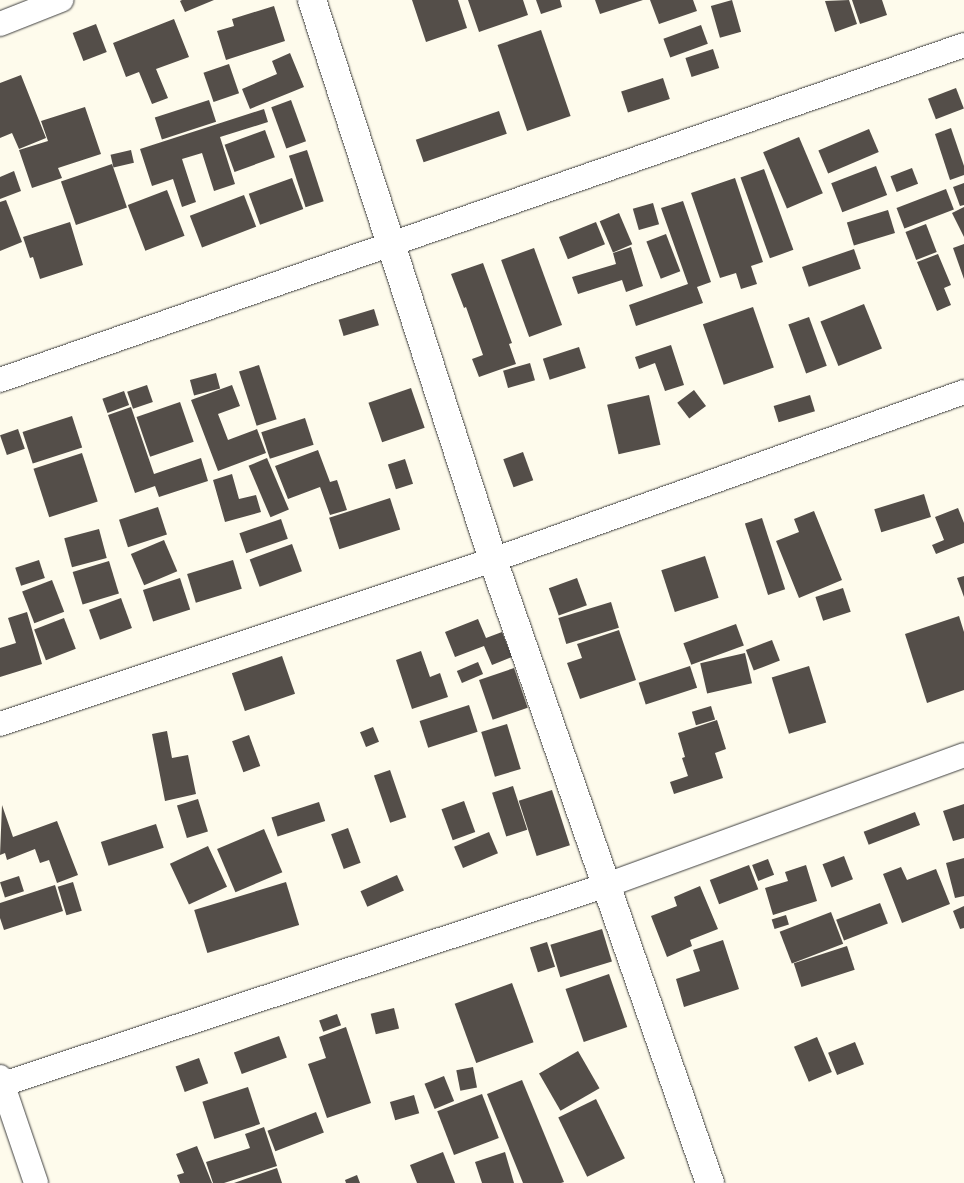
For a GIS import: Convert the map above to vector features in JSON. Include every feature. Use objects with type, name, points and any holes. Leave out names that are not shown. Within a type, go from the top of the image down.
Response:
[{"type":"street","points":[[0,24],[61,0]]},
{"type":"street","points":[[312,0],[392,242],[492,560],[607,885],[707,1182]]},
{"type":"street","points":[[0,380],[392,242],[964,45]]},
{"type":"street","points":[[0,724],[492,560],[964,392]]},
{"type":"street","points":[[36,1183],[1,1082],[607,885],[964,755]]},
{"type":"building","points":[[214,0],[185,12],[180,1]]},
{"type":"building","points":[[412,0],[458,0],[467,28],[426,42]]},
{"type":"building","points":[[468,0],[523,0],[528,15],[479,32]]},
{"type":"building","points":[[536,0],[560,0],[562,7],[541,14]]},
{"type":"building","points":[[595,0],[643,0],[600,14]]},
{"type":"building","points":[[650,0],[693,0],[697,11],[659,24]]},
{"type":"building","points":[[732,0],[741,32],[720,38],[711,6]]},
{"type":"building","points":[[849,0],[857,24],[835,32],[825,1]]},
{"type":"building","points":[[852,0],[882,0],[887,15],[860,24]]},
{"type":"building","points":[[274,6],[285,41],[226,60],[217,31],[234,26],[232,19]]},
{"type":"building","points":[[174,19],[189,57],[156,69],[168,98],[152,104],[139,72],[126,77],[113,43]]},
{"type":"building","points":[[96,24],[107,52],[83,61],[73,33]]},
{"type":"building","points":[[701,25],[708,44],[670,57],[663,39]]},
{"type":"building","points":[[541,30],[571,116],[527,131],[498,45]]},
{"type":"building","points":[[713,49],[719,68],[692,77],[685,58]]},
{"type":"building","points":[[290,53],[304,87],[250,109],[242,89],[277,74],[272,61]]},
{"type":"building","points":[[229,64],[239,93],[214,102],[203,73]]},
{"type":"building","points":[[21,75],[46,138],[19,149],[12,133],[0,138],[0,83]]},
{"type":"building","points":[[663,78],[670,99],[628,113],[621,92]]},
{"type":"building","points":[[956,88],[964,109],[936,119],[928,99]]},
{"type":"building","points":[[209,100],[216,122],[162,139],[155,118]]},
{"type":"building","points":[[291,100],[306,141],[286,149],[271,107]]},
{"type":"building","points":[[85,107],[101,154],[58,168],[62,178],[32,188],[19,150],[48,141],[41,121]]},
{"type":"building","points":[[264,109],[268,122],[220,137],[235,184],[214,191],[202,153],[182,159],[196,202],[182,207],[173,179],[152,186],[140,149]]},
{"type":"building","points":[[499,111],[507,134],[424,162],[416,140]]},
{"type":"building","points":[[951,128],[964,166],[964,175],[950,180],[935,134]]},
{"type":"building","points":[[869,129],[879,152],[828,174],[818,150]]},
{"type":"building","points":[[265,130],[275,157],[235,172],[225,145]]},
{"type":"building","points":[[799,137],[823,193],[787,208],[763,152]]},
{"type":"building","points":[[131,150],[134,163],[113,167],[111,155]]},
{"type":"building","points":[[307,150],[324,201],[306,207],[289,156]]},
{"type":"building","points":[[112,164],[127,207],[76,225],[61,182]]},
{"type":"building","points":[[876,166],[887,195],[842,212],[831,183]]},
{"type":"building","points":[[912,168],[918,184],[897,192],[891,176]]},
{"type":"building","points":[[764,169],[793,250],[770,258],[741,178]]},
{"type":"building","points":[[14,171],[21,191],[0,199],[0,177]]},
{"type":"building","points":[[292,178],[303,209],[260,225],[249,194]]},
{"type":"building","points":[[735,178],[763,262],[751,266],[757,284],[741,289],[736,273],[720,278],[691,193]]},
{"type":"building","points":[[964,183],[964,205],[960,206],[953,187]]},
{"type":"building","points":[[946,189],[954,210],[904,229],[897,208]]},
{"type":"building","points":[[167,190],[185,236],[145,251],[128,205]]},
{"type":"building","points":[[244,195],[256,227],[202,248],[190,216]]},
{"type":"building","points":[[6,200],[22,242],[0,251],[0,202]]},
{"type":"building","points":[[683,201],[711,282],[697,287],[703,303],[636,326],[629,305],[688,284],[661,208]]},
{"type":"building","points":[[653,203],[659,224],[639,230],[633,209]]},
{"type":"building","points":[[964,207],[964,237],[952,213]]},
{"type":"building","points":[[888,210],[895,233],[854,246],[847,223]]},
{"type":"building","points":[[619,213],[632,244],[613,253],[600,221]]},
{"type":"building","points":[[70,222],[83,265],[40,279],[33,257],[30,258],[23,237]]},
{"type":"building","points":[[596,222],[605,244],[568,259],[559,237]]},
{"type":"building","points":[[926,224],[937,252],[916,260],[905,232]]},
{"type":"building","points":[[666,234],[680,271],[661,279],[646,242]]},
{"type":"building","points":[[964,244],[964,279],[953,248]]},
{"type":"building","points":[[631,247],[643,286],[626,292],[622,280],[578,294],[572,277],[616,264],[613,253]]},
{"type":"building","points":[[534,248],[562,325],[529,337],[501,260]]},
{"type":"building","points":[[854,249],[861,269],[809,287],[802,267]]},
{"type":"building","points":[[938,254],[951,285],[944,288],[951,305],[937,311],[917,262]]},
{"type":"building","points":[[483,263],[512,343],[509,344],[516,364],[479,377],[472,359],[483,355],[466,307],[464,308],[451,274]]},
{"type":"building","points":[[864,304],[882,349],[838,366],[820,322]]},
{"type":"building","points":[[753,307],[774,368],[724,385],[703,324]]},
{"type":"building","points":[[374,309],[379,325],[344,336],[339,320]]},
{"type":"building","points":[[809,317],[827,366],[806,373],[788,325]]},
{"type":"building","points":[[671,345],[684,385],[665,391],[655,363],[639,369],[635,357]]},
{"type":"building","points":[[579,347],[586,368],[550,380],[543,359]]},
{"type":"building","points":[[530,363],[535,380],[508,388],[503,371]]},
{"type":"building","points":[[259,365],[277,419],[257,426],[239,371]]},
{"type":"building","points":[[216,373],[220,388],[194,395],[190,380]]},
{"type":"building","points":[[147,385],[153,402],[133,409],[127,392]]},
{"type":"building","points":[[232,385],[240,406],[218,414],[228,440],[257,429],[266,453],[218,471],[191,400]]},
{"type":"building","points":[[411,388],[425,428],[382,442],[368,403]]},
{"type":"building","points":[[694,390],[706,406],[689,419],[677,403]]},
{"type":"building","points":[[124,391],[129,405],[108,413],[102,399]]},
{"type":"building","points":[[649,395],[660,445],[619,454],[607,405]]},
{"type":"building","points":[[810,395],[815,411],[779,422],[774,406]]},
{"type":"building","points":[[180,402],[194,442],[150,457],[137,417]]},
{"type":"building","points":[[131,407],[154,474],[201,458],[208,481],[159,497],[155,486],[135,493],[108,415]]},
{"type":"building","points":[[72,416],[82,447],[33,463],[23,432]]},
{"type":"building","points":[[305,418],[314,445],[270,459],[261,432]]},
{"type":"building","points":[[18,429],[25,449],[7,455],[0,435]]},
{"type":"building","points":[[318,450],[330,482],[337,480],[347,510],[330,515],[320,487],[288,499],[275,466]]},
{"type":"building","points":[[523,452],[533,480],[514,487],[503,459]]},
{"type":"building","points":[[82,453],[98,502],[49,517],[33,469]]},
{"type":"building","points":[[267,458],[289,510],[270,517],[249,466]]},
{"type":"building","points":[[405,459],[413,484],[396,489],[388,465]]},
{"type":"building","points":[[232,474],[239,499],[256,495],[261,512],[225,522],[213,480]]},
{"type":"building","points":[[924,494],[931,517],[881,532],[874,509]]},
{"type":"building","points":[[390,498],[400,529],[339,549],[329,518]]},
{"type":"building","points":[[158,507],[167,535],[128,547],[119,520]]},
{"type":"building","points":[[958,508],[964,523],[964,543],[936,554],[932,545],[944,540],[935,517]]},
{"type":"building","points":[[814,511],[842,580],[799,598],[776,541],[799,532],[794,519]]},
{"type":"building","points":[[762,518],[785,589],[768,595],[745,524]]},
{"type":"building","points":[[281,519],[288,539],[246,553],[239,533]]},
{"type":"building","points":[[99,529],[107,558],[72,567],[64,538]]},
{"type":"building","points":[[164,540],[177,571],[144,585],[131,554]]},
{"type":"building","points":[[292,544],[302,571],[260,587],[250,559]]},
{"type":"building","points":[[705,556],[719,598],[675,612],[661,570]]},
{"type":"building","points":[[39,560],[45,578],[21,586],[15,568]]},
{"type":"building","points":[[233,560],[242,589],[196,603],[187,574]]},
{"type":"building","points":[[109,561],[119,594],[83,605],[73,572]]},
{"type":"building","points":[[964,576],[964,597],[957,578]]},
{"type":"building","points":[[180,578],[190,609],[153,621],[143,590]]},
{"type":"building","points":[[577,578],[587,605],[559,616],[549,588]]},
{"type":"building","points":[[52,580],[64,612],[34,623],[22,591]]},
{"type":"building","points":[[843,588],[851,612],[823,621],[815,597]]},
{"type":"building","points":[[121,598],[132,628],[100,640],[89,610]]},
{"type":"building","points":[[611,602],[619,628],[566,644],[558,618]]},
{"type":"building","points":[[27,612],[42,664],[0,677],[0,648],[16,643],[8,618]]},
{"type":"building","points":[[959,616],[964,632],[964,690],[927,703],[905,634]]},
{"type":"building","points":[[64,618],[76,649],[46,660],[34,629]]},
{"type":"building","points":[[478,619],[486,638],[502,632],[512,657],[492,665],[484,646],[455,657],[445,632]]},
{"type":"building","points":[[736,624],[744,646],[691,665],[683,643]]},
{"type":"building","points":[[619,630],[636,680],[580,699],[567,663],[582,658],[577,644]]},
{"type":"building","points":[[772,640],[780,661],[754,671],[746,650]]},
{"type":"building","points":[[421,651],[430,677],[440,673],[448,697],[412,709],[396,660]]},
{"type":"building","points":[[745,653],[752,683],[707,694],[700,663]]},
{"type":"building","points":[[282,656],[295,694],[245,711],[232,673]]},
{"type":"building","points":[[478,662],[483,674],[462,683],[457,671]]},
{"type":"building","points":[[690,666],[697,688],[646,705],[639,683]]},
{"type":"building","points":[[809,666],[826,722],[789,734],[772,677]]},
{"type":"building","points":[[514,668],[528,708],[493,720],[479,680]]},
{"type":"building","points":[[469,705],[478,732],[428,748],[420,721]]},
{"type":"building","points":[[711,706],[715,719],[696,725],[692,712]]},
{"type":"building","points":[[717,720],[726,749],[715,753],[723,778],[674,794],[670,782],[688,776],[682,758],[685,757],[678,733]]},
{"type":"building","points":[[507,724],[521,769],[495,777],[481,732]]},
{"type":"building","points":[[373,727],[379,742],[366,747],[360,732]]},
{"type":"building","points":[[167,731],[172,758],[188,755],[196,794],[165,801],[152,734]]},
{"type":"building","points":[[249,735],[260,766],[243,772],[232,741]]},
{"type":"building","points":[[390,770],[406,817],[390,823],[374,776]]},
{"type":"building","points":[[513,786],[527,830],[506,837],[492,793]]},
{"type":"building","points":[[552,790],[570,845],[537,856],[519,801]]},
{"type":"building","points":[[198,799],[208,832],[187,838],[177,805]]},
{"type":"building","points":[[464,801],[475,832],[453,840],[441,809]]},
{"type":"building","points":[[319,802],[325,821],[278,836],[271,817]]},
{"type":"building","points":[[964,804],[964,838],[953,841],[943,811]]},
{"type":"building","points":[[2,805],[13,837],[57,821],[78,875],[57,883],[49,860],[40,863],[35,849],[7,860],[5,853],[0,855]]},
{"type":"building","points":[[915,812],[920,825],[869,845],[864,832]]},
{"type":"building","points":[[156,824],[164,848],[109,866],[101,842]]},
{"type":"building","points":[[348,828],[361,863],[344,869],[331,834]]},
{"type":"building","points":[[264,829],[282,872],[235,892],[217,849]]},
{"type":"building","points":[[489,832],[498,853],[463,868],[454,847]]},
{"type":"building","points":[[208,846],[227,887],[189,905],[170,864]]},
{"type":"building","points":[[844,856],[853,879],[831,888],[823,864]]},
{"type":"building","points":[[964,858],[964,896],[955,898],[946,863]]},
{"type":"building","points":[[768,859],[774,875],[758,881],[752,865]]},
{"type":"building","points":[[749,865],[758,889],[719,904],[710,880]]},
{"type":"building","points":[[806,865],[817,901],[773,915],[765,888],[788,881],[785,872]]},
{"type":"building","points":[[901,867],[907,880],[936,869],[950,904],[902,923],[883,874]]},
{"type":"building","points":[[397,875],[404,891],[367,907],[360,891]]},
{"type":"building","points":[[19,876],[24,891],[5,897],[0,882]]},
{"type":"building","points":[[73,882],[82,911],[66,915],[58,887]]},
{"type":"building","points":[[286,882],[299,925],[207,953],[194,910]]},
{"type":"building","points":[[55,885],[63,911],[4,930],[0,918],[0,903]]},
{"type":"building","points":[[700,886],[718,929],[690,940],[692,946],[667,957],[651,916],[677,906],[674,897]]},
{"type":"building","points":[[880,903],[888,924],[844,940],[836,920]]},
{"type":"building","points":[[964,906],[964,928],[960,929],[953,911]]},
{"type":"building","points":[[831,912],[843,944],[792,963],[780,932]]},
{"type":"building","points":[[786,915],[789,925],[775,929],[772,919]]},
{"type":"building","points":[[602,929],[612,962],[560,977],[550,945]]},
{"type":"building","points":[[723,940],[739,989],[684,1007],[676,979],[700,971],[693,950]]},
{"type":"building","points":[[547,942],[555,967],[538,972],[530,948]]},
{"type":"building","points":[[847,946],[855,970],[801,987],[794,963]]},
{"type":"building","points":[[609,974],[627,1027],[584,1042],[566,989]]},
{"type":"building","points":[[512,983],[534,1042],[476,1063],[455,1004]]},
{"type":"building","points":[[394,1008],[399,1028],[376,1034],[371,1014]]},
{"type":"building","points":[[337,1014],[341,1025],[323,1032],[319,1020]]},
{"type":"building","points":[[346,1027],[371,1103],[327,1118],[308,1064],[326,1058],[319,1037]]},
{"type":"building","points":[[279,1036],[287,1058],[242,1074],[234,1052]]},
{"type":"building","points":[[817,1037],[832,1072],[809,1082],[794,1047]]},
{"type":"building","points":[[855,1042],[864,1064],[837,1075],[828,1053]]},
{"type":"building","points":[[578,1051],[600,1088],[561,1111],[539,1074]]},
{"type":"building","points":[[199,1058],[208,1083],[185,1092],[176,1067]]},
{"type":"building","points":[[473,1067],[477,1088],[460,1091],[456,1070]]},
{"type":"building","points":[[444,1076],[454,1101],[435,1109],[425,1084]]},
{"type":"building","points":[[522,1080],[564,1182],[523,1183],[487,1094]]},
{"type":"building","points":[[248,1087],[260,1124],[214,1139],[202,1102]]},
{"type":"building","points":[[482,1094],[499,1138],[454,1155],[437,1111]]},
{"type":"building","points":[[414,1095],[419,1113],[395,1120],[390,1102]]},
{"type":"building","points":[[596,1099],[625,1158],[587,1177],[558,1117]]},
{"type":"building","points":[[316,1112],[324,1133],[275,1151],[267,1131]]},
{"type":"building","points":[[264,1127],[277,1166],[224,1183],[213,1183],[206,1162],[250,1148],[245,1134]]},
{"type":"building","points":[[197,1146],[212,1183],[180,1183],[177,1175],[184,1173],[176,1154]]},
{"type":"building","points":[[443,1152],[455,1183],[417,1183],[410,1165]]},
{"type":"building","points":[[505,1152],[514,1183],[482,1183],[475,1162]]},
{"type":"building","points":[[277,1168],[282,1183],[234,1183]]},
{"type":"building","points":[[357,1175],[360,1183],[346,1183],[345,1180]]}]
